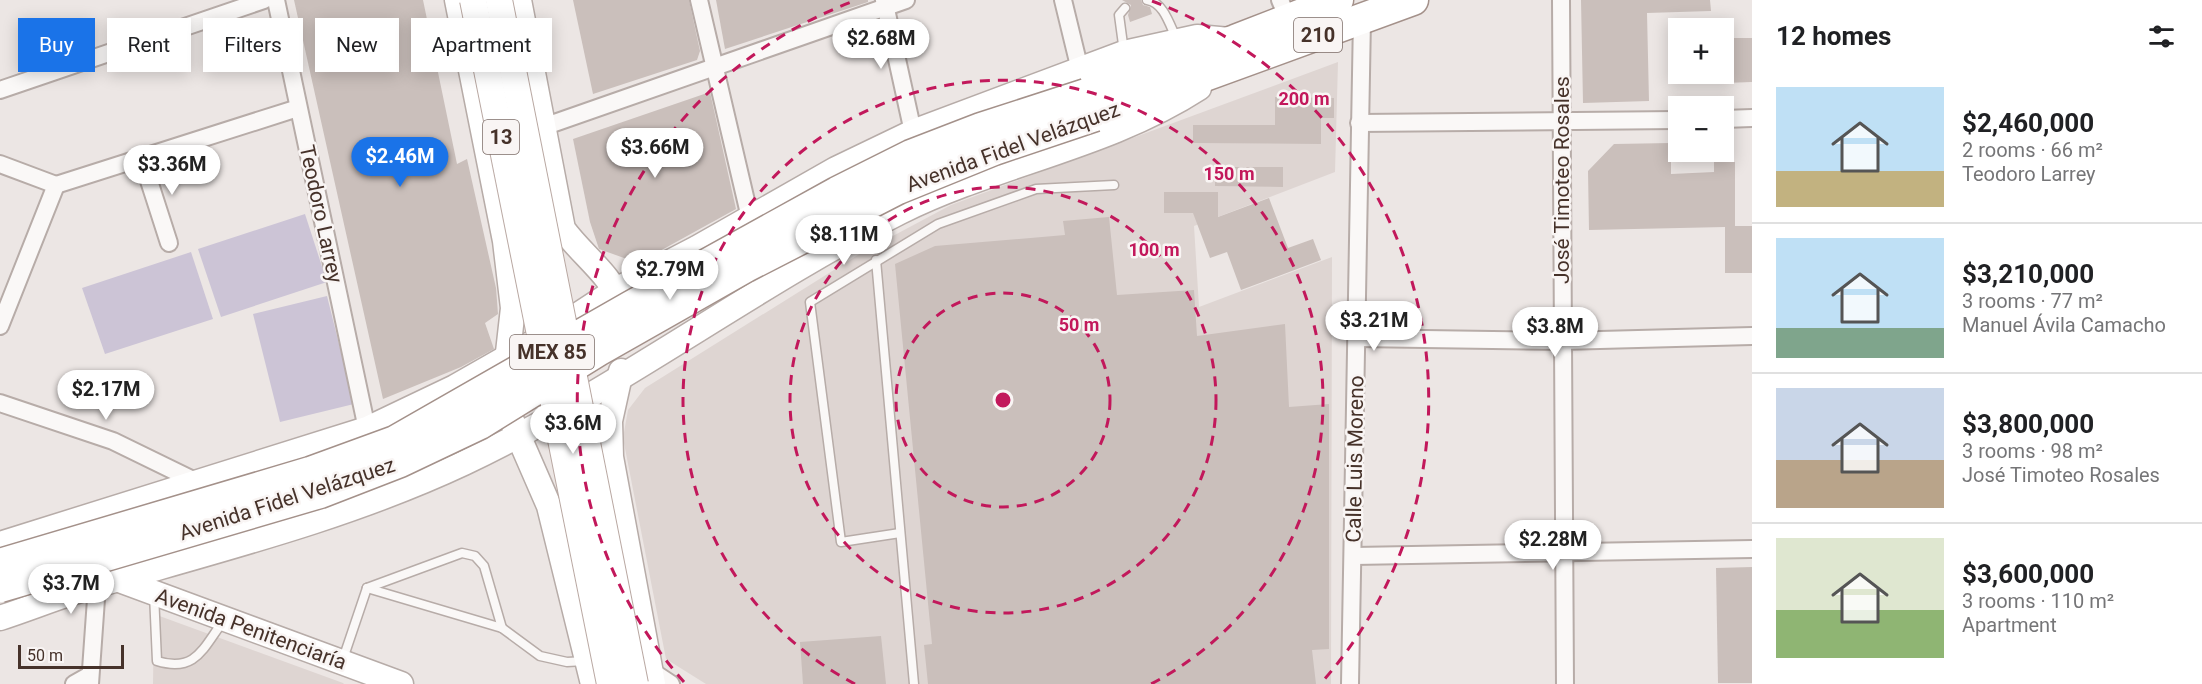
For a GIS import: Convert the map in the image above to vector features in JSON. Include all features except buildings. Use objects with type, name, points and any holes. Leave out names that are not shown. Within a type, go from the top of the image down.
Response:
[{"type":"highway","name":"Avenida Fidel Velázquez","points":[[3,548],[310,471],[395,441],[631,306],[911,155],[981,128],[1235,40],[1284,9],[1338,0]]},
{"type":"highway","name":"Avenida Fidel Velázquez","points":[[0,587],[320,492],[400,462],[480,424],[598,351],[746,267],[898,189],[994,150],[1087,93],[1223,71],[1413,0]]},
{"type":"main road","name":"13","points":[[473,0],[592,678]]},
{"type":"main road","name":"13","points":[[499,0],[646,679]]},
{"type":"street","points":[[0,90],[264,0]]},
{"type":"street","name":"Teodoro Larrey","points":[[276,0],[367,429]]},
{"type":"street","points":[[457,0],[505,241],[513,308],[504,386],[505,398],[518,435],[549,506],[592,678]]},
{"type":"street","points":[[519,0],[563,229],[580,252],[616,290],[625,322],[620,378],[610,421],[611,457],[646,679],[670,684]]},
{"type":"street","points":[[699,0],[750,218]]},
{"type":"street","points":[[543,127],[884,4],[906,0]]},
{"type":"street","points":[[1063,0],[1087,93]]},
{"type":"street","name":"José Timoteo Rosales","points":[[1561,0],[1565,684]]},
{"type":"street","points":[[884,4],[913,132]]},
{"type":"street","name":"Calle Luis Moreno","points":[[1350,684],[1362,19]]},
{"type":"street","points":[[7,616],[19,602],[18,584],[3,548],[195,481],[367,429],[507,359],[616,290],[697,248],[836,169],[913,132],[1087,93],[1124,52],[1197,37],[1235,40]]},
{"type":"street","points":[[7,616],[108,582],[368,502],[423,480],[572,408],[829,250],[903,211],[1090,140],[1161,110],[1193,92],[1223,71]]},
{"type":"street","points":[[0,164],[56,185],[298,108]]},
{"type":"street","points":[[1734,119],[1752,118]]},
{"type":"street","points":[[1359,123],[1562,123],[1668,120]]},
{"type":"street","points":[[142,159],[169,243]]},
{"type":"street","points":[[0,326],[6,287],[56,185]]},
{"type":"street","points":[[505,241],[522,253],[543,252],[559,238],[563,229]]},
{"type":"street","points":[[697,248],[687,264],[686,283],[689,292],[701,306],[709,311],[727,313]]},
{"type":"street","points":[[1357,338],[1562,341],[1752,336]]},
{"type":"street","points":[[0,403],[113,441],[195,481]]},
{"type":"street","points":[[411,408],[420,411],[434,423],[441,440],[440,458],[436,467],[423,480]]},
{"type":"street","points":[[549,506],[557,487],[576,476],[599,476],[609,480],[617,490]]},
{"type":"street","points":[[107,511],[102,532],[109,553],[125,568],[141,573]]},
{"type":"street","name":"Avenida Penitenciaría","points":[[3,548],[108,582],[154,594],[401,684]]},
{"type":"street","points":[[1354,556],[1752,549]]},
{"type":"street","points":[[74,684],[90,679],[108,582]]},
{"type":"lane","points":[[1147,0],[1154,1],[1160,7],[1177,40]]},
{"type":"lane","points":[[1124,52],[1119,15],[1125,8]]},
{"type":"lane","points":[[900,533],[841,542],[810,303],[876,260],[938,224],[1029,191],[1114,185]]},
{"type":"lane","points":[[876,260],[914,684]]},
{"type":"lane","points":[[367,588],[462,553],[475,556],[484,566],[502,628]]},
{"type":"lane","points":[[367,588],[502,628],[540,656],[567,662],[592,678]]},
{"type":"lane","points":[[342,662],[367,588]]},
{"type":"lane","points":[[154,594],[157,661],[174,666],[194,660],[224,620]]},
{"type":"shaded area","points":[[1338,62],[1335,172],[1194,226],[1199,307],[1332,257],[1331,684],[706,684],[666,659],[623,438],[628,410],[645,388],[861,253],[951,205]]},
{"type":"shaded area","points":[[305,214],[327,282],[221,317],[198,249]]},
{"type":"shaded area","points":[[191,252],[213,319],[105,354],[82,288]]},
{"type":"shaded area","points":[[327,296],[354,404],[280,422],[253,314]]},
{"type":"shaded area","points":[[154,614],[343,683],[344,684],[153,684]]}]
